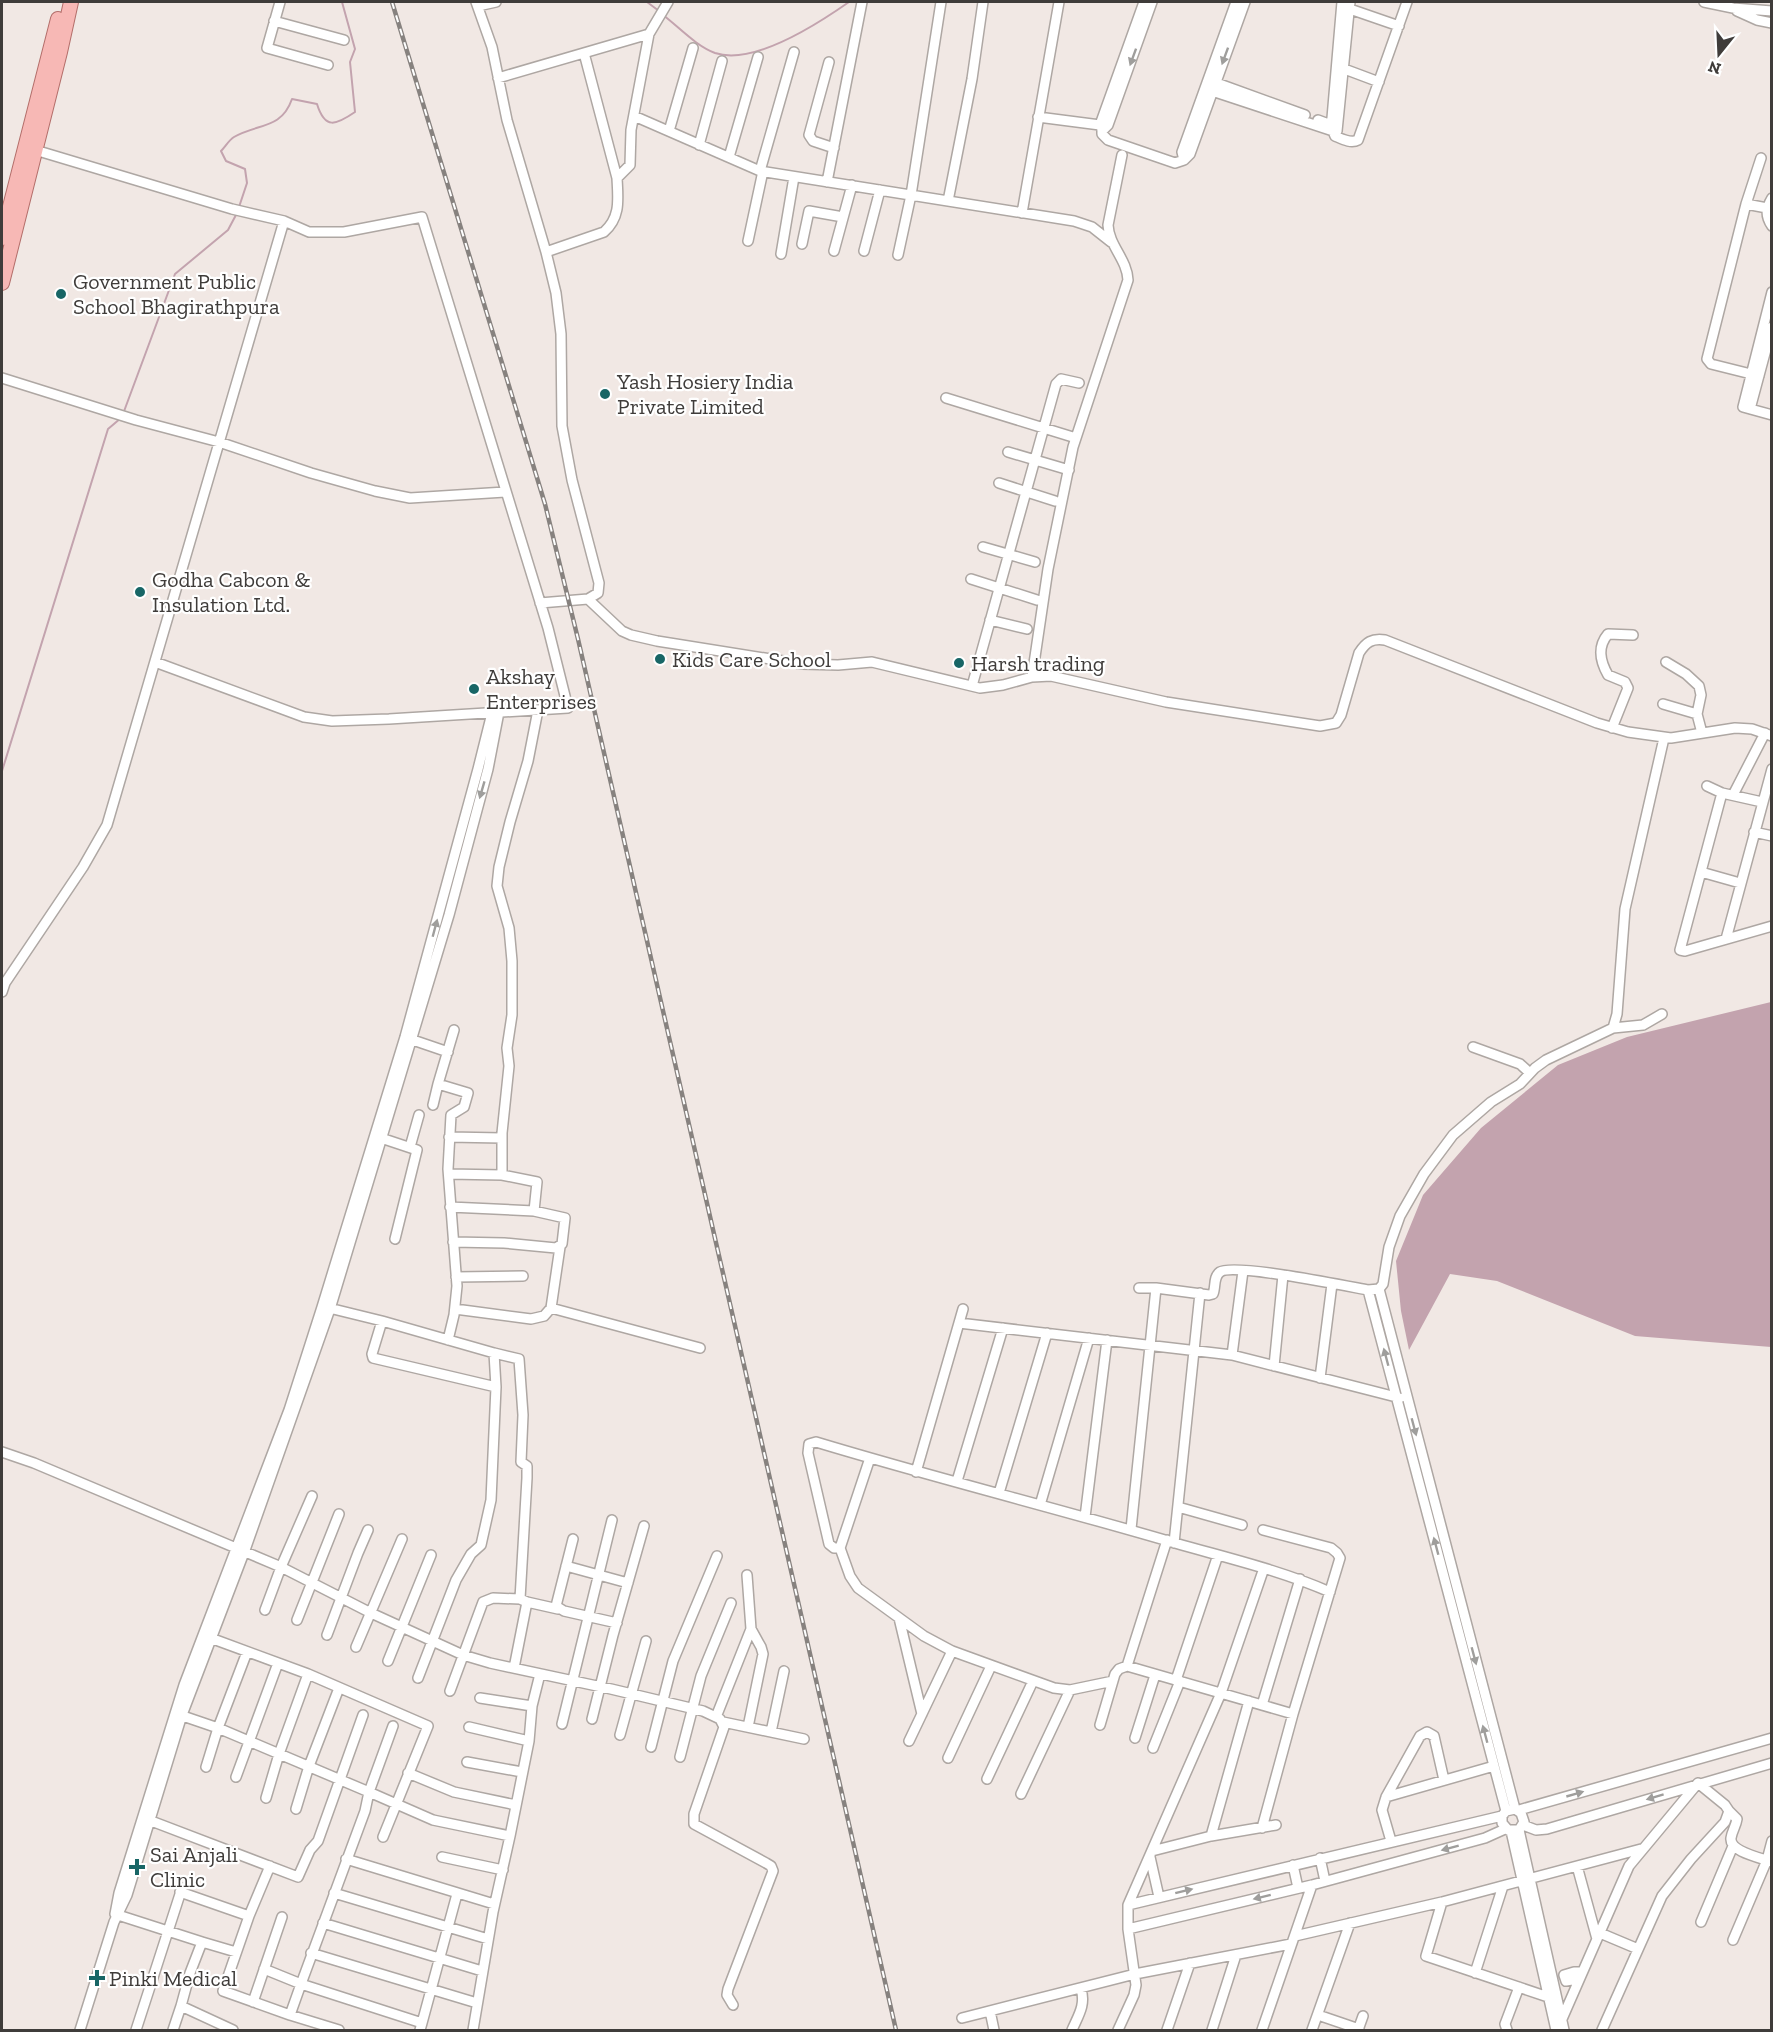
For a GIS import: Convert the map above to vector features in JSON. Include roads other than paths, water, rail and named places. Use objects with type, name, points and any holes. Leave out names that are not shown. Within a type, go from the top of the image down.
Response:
[{"type":"main road","points":[[2,238],[6,202],[62,2]]},
{"type":"main road","points":[[2,283],[71,2]]},
{"type":"street","points":[[280,2],[267,48],[328,65]]},
{"type":"street","points":[[496,2],[477,4],[492,47],[507,120],[556,293],[561,334],[562,426],[572,480],[599,583],[597,593],[588,599],[540,603]]},
{"type":"street","points":[[827,182],[862,2]]},
{"type":"street","points":[[898,255],[911,195],[941,2]]},
{"type":"street","points":[[948,201],[972,79],[983,2]]},
{"type":"street","points":[[1022,213],[1059,2]]},
{"type":"street","points":[[1144,2],[1101,128],[1102,134],[1108,140],[1175,163],[1184,160],[1190,154],[1236,2]]},
{"type":"street","points":[[1038,117],[1101,128],[1108,125],[1152,2]]},
{"type":"street","points":[[1211,86],[1245,2]]},
{"type":"street","points":[[1348,6],[1362,2]]},
{"type":"street","points":[[1211,86],[1333,131],[1335,136],[1345,140],[1358,141],[1407,2]]},
{"type":"street","points":[[1704,2],[1719,4],[1747,16],[1772,23]]},
{"type":"street","points":[[617,178],[630,165],[634,116],[649,34],[667,4]]},
{"type":"street","points":[[1211,86],[1326,123],[1331,122],[1348,6]]},
{"type":"street","points":[[1348,6],[1399,26]]},
{"type":"street","points":[[1732,9],[1772,11]]},
{"type":"street","points":[[274,21],[344,40]]},
{"type":"street","points":[[498,78],[649,34]]},
{"type":"street","points":[[669,131],[693,48]]},
{"type":"street","points":[[748,241],[761,171],[794,52]]},
{"type":"street","points":[[546,252],[604,232],[611,226],[618,207],[617,178],[584,53]]},
{"type":"street","points":[[729,158],[758,57]]},
{"type":"street","points":[[699,145],[722,62]]},
{"type":"street","points":[[829,62],[809,135],[816,142],[834,148]]},
{"type":"street","points":[[1340,68],[1379,82]]},
{"type":"street","points":[[1333,131],[1337,130],[1338,126],[1340,68]]},
{"type":"street","points":[[634,116],[761,171],[1074,221],[1092,227],[1111,242],[1128,270],[1128,280],[1076,438],[1048,569],[1032,677]]},
{"type":"street","points":[[35,150],[232,209],[284,221],[309,232],[344,232],[422,217],[540,603],[568,708],[344,721],[304,717],[155,662]]},
{"type":"street","points":[[1111,242],[1108,225],[1122,155]]},
{"type":"street","points":[[1755,375],[1711,364],[1707,359],[1746,204],[1761,158]]},
{"type":"street","points":[[781,254],[794,177]]},
{"type":"street","points":[[834,251],[852,185]]},
{"type":"street","points":[[864,251],[880,190]]},
{"type":"street","points":[[1772,198],[1767,208],[1772,226]]},
{"type":"street","points":[[1746,204],[1767,208]]},
{"type":"street","points":[[802,244],[809,211],[843,218]]},
{"type":"street","points":[[2,992],[5,983],[83,867],[107,825],[284,221]]},
{"type":"street","points":[[1772,292],[1746,408],[1772,416]]},
{"type":"street","points":[[1755,375],[1772,327]]},
{"type":"street","points":[[2,378],[120,416],[219,442],[311,473],[410,498],[505,492]]},
{"type":"street","points":[[972,686],[1058,380],[1079,383]]},
{"type":"street","points":[[946,398],[1076,438]]},
{"type":"street","points":[[1008,452],[1069,470]]},
{"type":"street","points":[[999,483],[1055,501]]},
{"type":"street","points":[[982,547],[1035,562]]},
{"type":"street","points":[[971,579],[1037,600]]},
{"type":"street","points":[[588,599],[615,625],[631,636],[802,664],[838,665],[872,662],[987,688],[1032,677],[1050,676],[1166,702],[1320,726],[1336,723],[1341,715],[1359,653],[1365,644],[1375,639],[1385,640],[1612,728],[1664,738],[1735,728],[1768,735],[1733,795]]},
{"type":"street","points":[[990,620],[1028,629]]},
{"type":"street","points":[[1612,728],[1628,688],[1625,682],[1608,675],[1600,651],[1608,634],[1633,635]]},
{"type":"street","points":[[1666,662],[1686,674],[1699,686],[1701,695],[1696,714],[1702,734]]},
{"type":"street","points":[[1663,704],[1696,714]]},
{"type":"street","points":[[502,1175],[502,1138],[509,1066],[507,1048],[512,1015],[512,961],[509,928],[497,886],[510,822],[528,761],[538,710]]},
{"type":"street","points":[[80,2031],[116,1919],[119,1893],[147,1820],[178,1714],[241,1549],[326,1308],[408,1038],[496,712]]},
{"type":"street","points":[[1613,1028],[1617,1014],[1625,909],[1664,738]]},
{"type":"street","points":[[1726,939],[1772,769]]},
{"type":"street","points":[[1707,786],[1722,793],[1762,802]]},
{"type":"street","points":[[1722,793],[1680,950],[1685,951],[1771,925]]},
{"type":"street","points":[[1754,832],[1772,836]]},
{"type":"street","points":[[1701,872],[1740,883]]},
{"type":"street","points":[[1139,1288],[1209,1295],[1213,1294],[1216,1277],[1225,1270],[1283,1275],[1368,1290],[1379,1289],[1383,1284],[1389,1246],[1400,1216],[1437,1154],[1453,1135],[1474,1115],[1520,1084],[1546,1060],[1613,1028],[1643,1025],[1662,1014]]},
{"type":"street","points":[[433,1105],[454,1030]]},
{"type":"street","points":[[408,1038],[448,1052]]},
{"type":"street","points":[[1473,1047],[1520,1064],[1530,1073]]},
{"type":"street","points":[[438,1084],[468,1093],[464,1107],[451,1114],[449,1137],[450,1207],[456,1278],[455,1308],[448,1340]]},
{"type":"street","points":[[410,1147],[419,1115]]},
{"type":"street","points":[[379,1134],[417,1150],[395,1239]]},
{"type":"street","points":[[449,1137],[502,1138]]},
{"type":"street","points":[[449,1174],[502,1175],[537,1182],[534,1211]]},
{"type":"street","points":[[450,1207],[534,1211],[565,1218],[566,1221],[551,1308],[544,1316],[531,1318],[455,1308]]},
{"type":"street","points":[[453,1242],[560,1247]]},
{"type":"street","points":[[1232,1355],[1243,1271]]},
{"type":"street","points":[[1274,1366],[1283,1275]]},
{"type":"street","points":[[456,1278],[523,1276]]},
{"type":"street","points":[[1320,1378],[1332,1284]]},
{"type":"street","points":[[1131,1529],[1156,1288]]},
{"type":"street","points":[[1379,1289],[1510,1812]]},
{"type":"street","points":[[1368,1290],[1494,1766],[1510,1812]]},
{"type":"street","points":[[1127,1666],[1171,1542],[1178,1507],[1200,1293]]},
{"type":"street","points":[[326,1308],[519,1359],[523,1415],[521,1462],[526,1466],[527,1478],[523,1601],[514,1668]]},
{"type":"street","points":[[551,1308],[700,1348]]},
{"type":"street","points":[[916,1472],[963,1309]]},
{"type":"street","points":[[382,1321],[372,1354],[373,1358],[496,1387]]},
{"type":"street","points":[[959,1323],[1232,1355],[1407,1400]]},
{"type":"street","points":[[957,1481],[1003,1328]]},
{"type":"street","points":[[999,1493],[1047,1333]]},
{"type":"street","points":[[1040,1504],[1089,1338]]},
{"type":"street","points":[[1085,1517],[1107,1340]]},
{"type":"street","points":[[418,1678],[456,1580],[471,1554],[481,1545],[490,1500],[496,1387],[494,1353]]},
{"type":"street","points":[[840,1548],[834,1548],[830,1544],[808,1449],[809,1444],[816,1442],[916,1472],[957,1481],[1131,1529],[1300,1579],[1330,1592]]},
{"type":"street","points":[[2,1452],[34,1463],[281,1566],[371,1613],[463,1655],[662,1701],[692,1709],[719,1720],[804,1739]]},
{"type":"street","points":[[870,1458],[840,1548],[850,1576],[858,1588],[898,1618],[952,1651],[1033,1681],[1070,1690],[1113,1681]]},
{"type":"street","points":[[265,1610],[281,1566],[312,1496]]},
{"type":"street","points":[[1178,1507],[1242,1525]]},
{"type":"street","points":[[297,1620],[339,1514]]},
{"type":"street","points":[[562,1724],[612,1520]]},
{"type":"street","points":[[592,1719],[616,1623],[644,1526]]},
{"type":"street","points":[[327,1635],[368,1530]]},
{"type":"street","points":[[1262,1828],[1293,1714],[1340,1558],[1338,1553],[1331,1548],[1263,1530]]},
{"type":"street","points":[[356,1647],[402,1539]]},
{"type":"street","points":[[558,1609],[556,1602],[573,1539]]},
{"type":"street","points":[[388,1661],[431,1555]]},
{"type":"street","points":[[1153,1748],[1178,1681],[1218,1555]]},
{"type":"street","points":[[651,1747],[673,1660],[717,1556]]},
{"type":"street","points":[[566,1566],[628,1583]]},
{"type":"street","points":[[1118,2031],[1134,1995],[1135,1974],[1128,1929],[1128,1905],[1221,1693],[1264,1568]]},
{"type":"street","points":[[719,1720],[751,1629],[747,1575]]},
{"type":"street","points":[[1262,1705],[1300,1579]]},
{"type":"street","points":[[450,1691],[483,1602],[493,1598],[523,1601],[616,1623]]},
{"type":"street","points":[[680,1757],[701,1676],[731,1603]]},
{"type":"street","points":[[898,1618],[922,1714]]},
{"type":"street","points":[[747,1726],[763,1654],[751,1629]]},
{"type":"street","points":[[207,1636],[308,1674],[428,1726],[383,1837]]},
{"type":"street","points":[[620,1736],[646,1641]]},
{"type":"street","points":[[909,1741],[952,1651]]},
{"type":"street","points":[[206,1767],[247,1652]]},
{"type":"street","points":[[236,1777],[278,1663]]},
{"type":"street","points":[[948,1758],[991,1665]]},
{"type":"street","points":[[1100,1725],[1113,1681],[1119,1669],[1127,1666],[1293,1714]]},
{"type":"street","points":[[771,1732],[784,1671]]},
{"type":"street","points":[[266,1798],[279,1754],[308,1674]]},
{"type":"street","points":[[473,2031],[494,1904],[529,1741],[532,1706],[540,1674]]},
{"type":"street","points":[[1135,1738],[1155,1675]]},
{"type":"street","points":[[987,1779],[1033,1681]]},
{"type":"street","points":[[296,1809],[309,1766],[339,1688]]},
{"type":"street","points":[[1021,1794],[1070,1690]]},
{"type":"street","points":[[480,1698],[532,1706]]},
{"type":"street","points":[[1211,1836],[1249,1701]]},
{"type":"street","points":[[178,1714],[218,1728],[447,1824],[510,1836]]},
{"type":"street","points":[[147,1820],[298,1877],[310,1850],[318,1841],[363,1715]]},
{"type":"street","points":[[719,1720],[724,1727],[694,1814],[694,1824],[766,1863],[773,1871],[759,1913],[728,1989],[727,1995],[733,2005]]},
{"type":"street","points":[[290,2015],[365,1810],[369,1792],[393,1726]]},
{"type":"street","points":[[469,1727],[529,1741]]},
{"type":"street","points":[[1391,1841],[1382,1810],[1386,1797],[1420,1736],[1427,1732],[1434,1736],[1444,1780]]},
{"type":"street","points":[[1128,1905],[1510,1812],[1772,1738]]},
{"type":"street","points":[[466,1762],[522,1772]]},
{"type":"street","points":[[1128,1929],[1312,1885],[1514,1829],[1547,1829],[1772,1763]]},
{"type":"street","points":[[1386,1797],[1494,1766]]},
{"type":"street","points":[[408,1773],[454,1792],[516,1805]]},
{"type":"street","points":[[1698,1783],[1725,1805],[1737,1819],[1731,1839],[1733,1846],[1740,1851],[1769,1861]]},
{"type":"street","points":[[1560,2030],[1562,2019],[1629,1866],[1698,1783]]},
{"type":"street","points":[[1602,2031],[1662,1896],[1725,1821],[1729,1811]]},
{"type":"street","points":[[1510,1812],[1523,1815],[1514,1829],[1562,2019]]},
{"type":"street","points":[[1510,1812],[1502,1823],[1514,1829]]},
{"type":"street","points":[[1151,1854],[1211,1836],[1276,1825]]},
{"type":"street","points":[[1733,1940],[1769,1861],[1772,1841]]},
{"type":"street","points":[[1701,1922],[1733,1846]]},
{"type":"street","points":[[962,2018],[1135,1974],[1236,1955],[1350,1923],[1442,1902],[1641,1849]]},
{"type":"street","points":[[1151,1854],[1159,1897]]},
{"type":"street","points":[[442,1857],[503,1870]]},
{"type":"street","points":[[1320,1858],[1325,1881]]},
{"type":"street","points":[[346,1859],[494,1904]]},
{"type":"street","points":[[1293,1864],[1299,1888]]},
{"type":"street","points":[[270,1866],[249,1916],[223,1991],[339,2031]]},
{"type":"street","points":[[1577,1866],[1598,1936]]},
{"type":"street","points":[[1526,1880],[1548,1997],[1560,2030]]},
{"type":"street","points":[[1262,2031],[1312,1885]]},
{"type":"street","points":[[1475,1973],[1503,1886]]},
{"type":"street","points":[[136,2031],[181,1890],[249,1916]]},
{"type":"street","points":[[334,1893],[488,1939]]},
{"type":"street","points":[[264,1969],[421,2027],[457,1894]]},
{"type":"street","points":[[1442,1902],[1426,1956],[1548,1997]]},
{"type":"street","points":[[253,2002],[282,1917]]},
{"type":"street","points":[[116,1919],[236,1952]]},
{"type":"street","points":[[323,1923],[482,1971]]},
{"type":"street","points":[[1312,2031],[1350,1923]]},
{"type":"street","points":[[1598,1936],[1638,1949]]},
{"type":"street","points":[[173,2031],[202,1942]]},
{"type":"street","points":[[311,1953],[477,2003]]},
{"type":"street","points":[[1212,2031],[1236,1955]]},
{"type":"street","points":[[1167,2031],[1190,1963]]},
{"type":"street","points":[[1551,1972],[1565,1971],[1568,1974],[1582,1972]]},
{"type":"street","points":[[1507,2031],[1505,2025],[1519,1987]]},
{"type":"street","points":[[1072,2031],[1082,2008],[1084,1998],[1081,1989]]},
{"type":"street","points":[[181,2006],[233,2031]]},
{"type":"street","points":[[990,2011],[994,2031]]},
{"type":"street","points":[[1318,2015],[1358,2030],[1363,2016]]},
{"type":"waterway","points":[[239,207],[247,183],[245,169],[226,161],[221,151],[232,138],[275,121],[282,116],[292,99],[317,104],[324,118],[332,123],[355,112],[350,62],[355,49],[342,2]]},
{"type":"waterway","points":[[647,2],[659,11]]},
{"type":"waterway","points":[[663,15],[701,46],[715,53],[731,55],[767,48],[785,40],[821,21],[849,2]]},
{"type":"waterway","points":[[123,414],[175,274],[228,230],[237,213]]},
{"type":"waterway","points":[[2,771],[108,429],[121,418]]},
{"type":"railway","points":[[392,2],[545,504],[578,639],[896,2030]]},
{"type":"place","name":"Government Public School Bhagirathpura","points":[[61,294]]},
{"type":"place","name":"Yash Hosiery India Private Limited","points":[[605,394]]},
{"type":"place","name":"Godha Cabcon & Insulation Ltd.","points":[[140,592]]},
{"type":"place","name":"Kids Care School","points":[[660,659]]},
{"type":"place","name":"Harsh trading","points":[[959,663]]},
{"type":"place","name":"Akshay Enterprises","points":[[474,689]]},
{"type":"place","name":"Sai Anjali Clinic","points":[[137,1867]]},
{"type":"place","name":"Pinki Medical","points":[[97,1978]]}]
